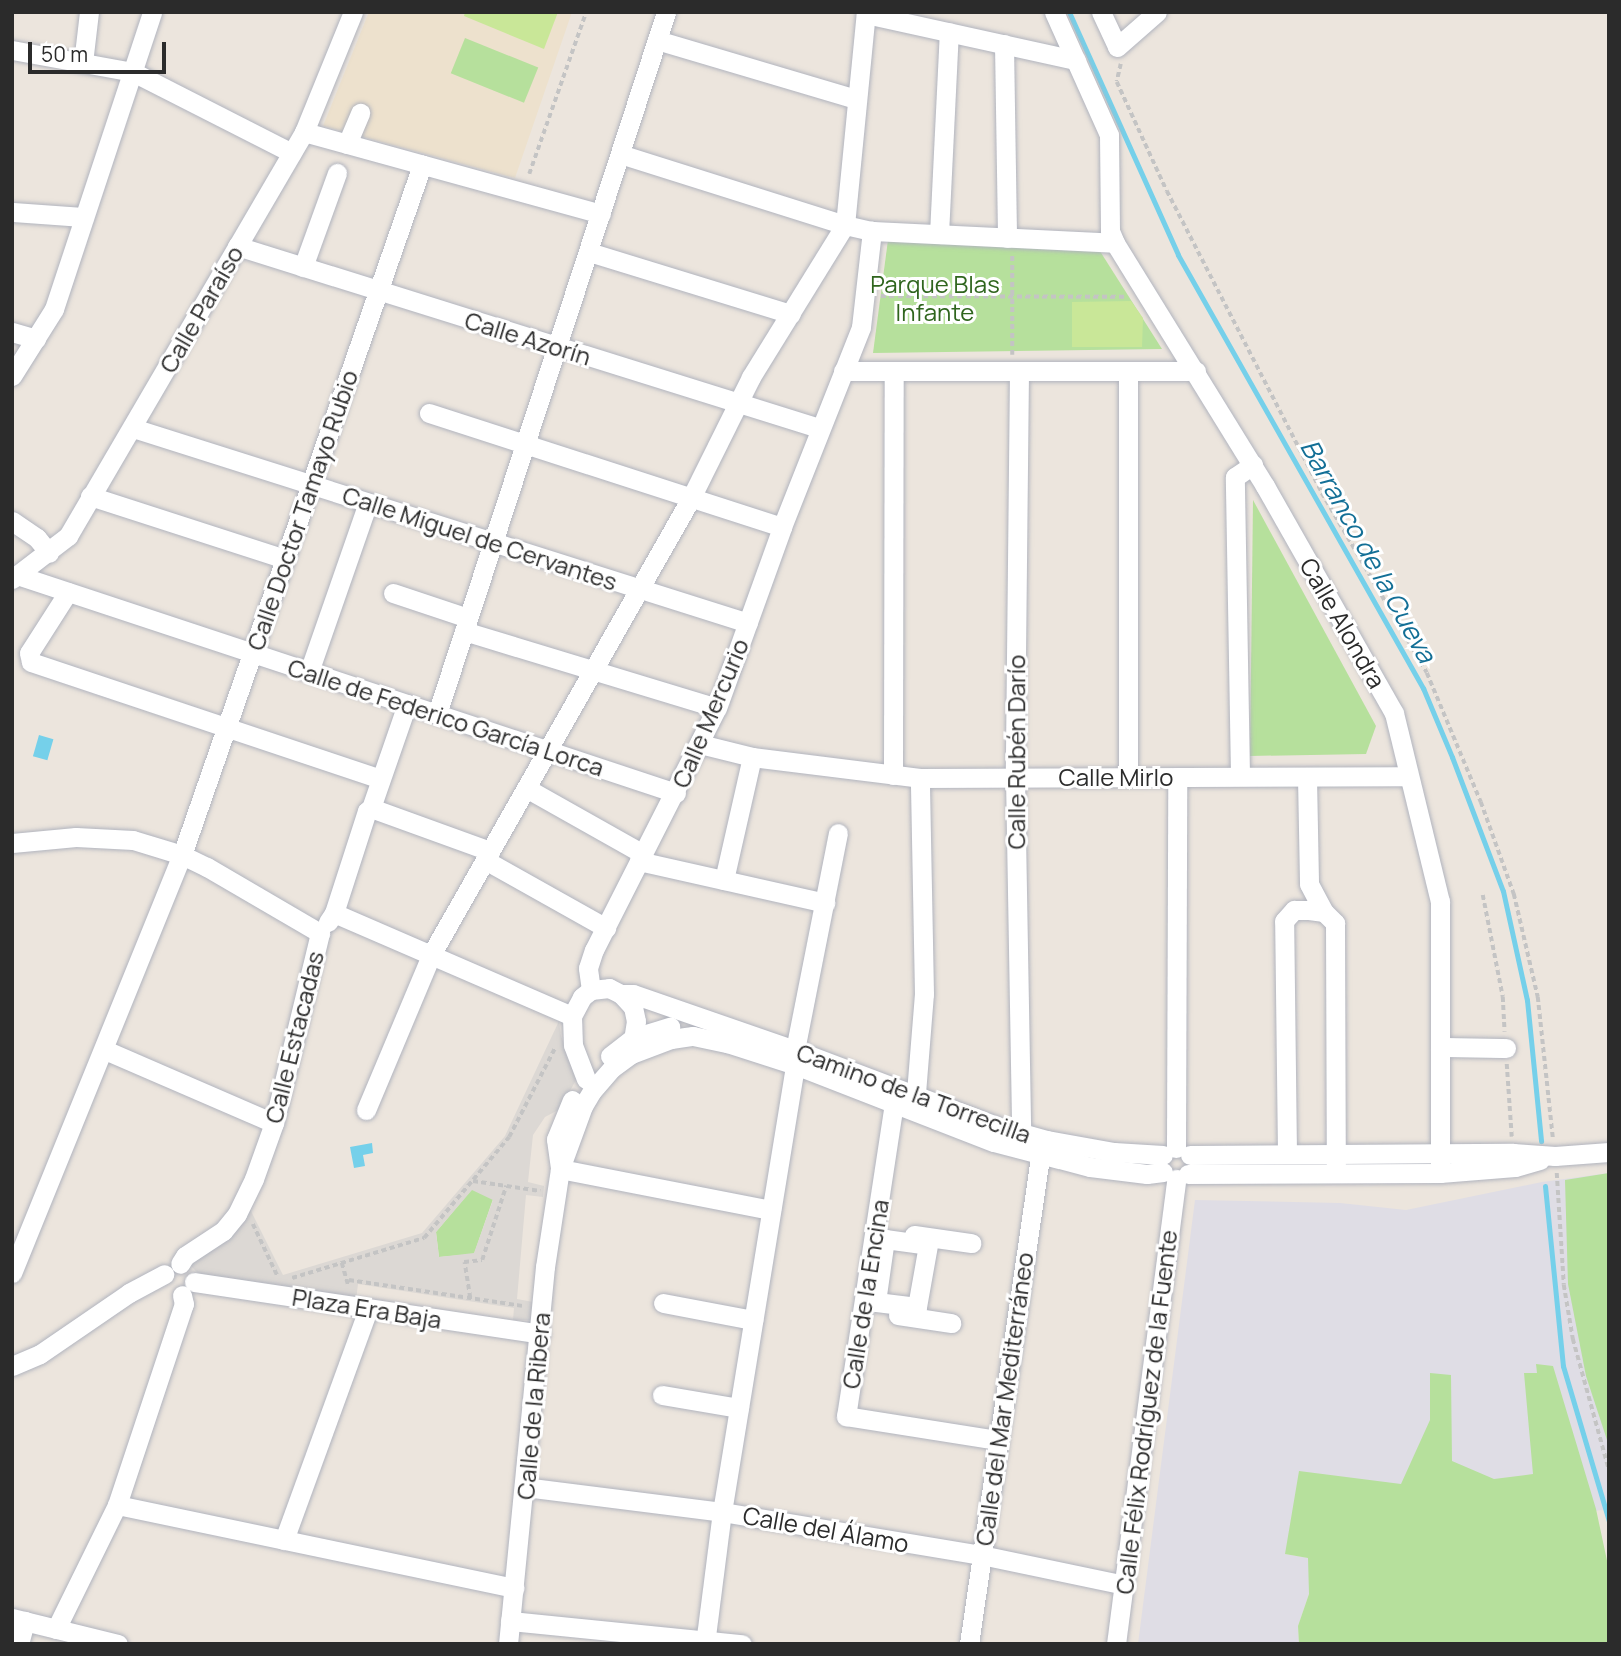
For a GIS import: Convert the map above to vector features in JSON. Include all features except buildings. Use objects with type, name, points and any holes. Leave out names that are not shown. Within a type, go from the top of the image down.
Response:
[{"type":"street","points":[[83,63],[89,12]]},
{"type":"street","points":[[12,376],[54,309],[152,12]]},
{"type":"street","name":"Calle Paraíso","points":[[15,577],[68,536],[304,132],[353,12]]},
{"type":"street","points":[[437,714],[666,12]]},
{"type":"street","points":[[620,154],[845,225],[872,231],[1115,243],[1110,231],[1110,135],[1054,12]]},
{"type":"street","points":[[1101,12],[1122,52],[1157,12]]},
{"type":"street","points":[[366,1110],[431,955],[691,498],[737,403],[845,225],[866,13],[1076,60]]},
{"type":"street","points":[[939,234],[949,32]]},
{"type":"street","points":[[657,40],[856,99]]},
{"type":"street","points":[[1004,44],[1013,238]]},
{"type":"street","points":[[12,50],[133,72],[292,153]]},
{"type":"street","points":[[347,144],[360,113]]},
{"type":"street","points":[[304,132],[601,215]]},
{"type":"street","name":"Calle Doctor Tamayo Rubio","points":[[12,1273],[105,1050],[182,855],[422,165]]},
{"type":"street","points":[[303,267],[337,173]]},
{"type":"street","points":[[12,212],[84,217]]},
{"type":"street","name":"Calle Mercurio","points":[[591,990],[588,968],[717,708],[819,428],[861,327],[872,231]]},
{"type":"street","name":"Calle Alondra","points":[[1115,243],[1253,465],[1394,713],[1440,901],[1440,1173]]},
{"type":"street","name":"Calle Azorín","points":[[237,246],[819,428]]},
{"type":"street","points":[[589,252],[791,314]]},
{"type":"street","points":[[12,332],[36,339]]},
{"type":"street","points":[[843,371],[1196,371]]},
{"type":"street","points":[[893,775],[894,371]]},
{"type":"street","name":"Calle Rubén Darío","points":[[1016,371],[1015,777],[1021,1133]]},
{"type":"street","points":[[1128,371],[1128,776]]},
{"type":"street","points":[[429,413],[782,527]]},
{"type":"street","name":"Calle Miguel de Cervantes","points":[[132,428],[748,623]]},
{"type":"street","points":[[1240,775],[1235,477],[1253,465]]},
{"type":"street","points":[[90,496],[285,559]]},
{"type":"street","points":[[309,672],[368,503]]},
{"type":"street","points":[[12,521],[37,538],[49,553]]},
{"type":"street","name":"Calle de Federico García Lorca","points":[[15,577],[68,592],[676,793]]},
{"type":"street","points":[[68,592],[29,653],[31,662],[380,779]]},
{"type":"street","points":[[393,593],[466,625],[593,670],[717,708]]},
{"type":"street","points":[[320,933],[334,913],[367,811],[371,807],[407,704]]},
{"type":"street","name":"Calle Mirlo","points":[[700,744],[752,757],[920,778],[1408,776]]},
{"type":"street","points":[[724,880],[752,757]]},
{"type":"street","name":"Calle Félix Rodríguez de la Fuente","points":[[1116,1644],[1176,1164],[1177,777]]},
{"type":"street","points":[[916,1093],[924,994],[920,778]]},
{"type":"street","points":[[1307,778],[1309,884],[1324,912],[1335,923],[1336,1163]]},
{"type":"street","points":[[526,788],[641,858],[825,903]]},
{"type":"street","points":[[371,807],[488,856],[606,928]]},
{"type":"street","points":[[705,1643],[722,1512],[795,1057],[838,833]]},
{"type":"street","name":"Calle Estacadas","points":[[12,844],[76,836],[133,840],[182,855],[261,896],[320,933],[275,1123],[243,1216]]},
{"type":"street","points":[[1287,1153],[1283,921],[1294,910],[1309,884]]},
{"type":"street","points":[[1294,910],[1324,912]]},
{"type":"street","points":[[334,913],[431,955],[572,1022],[581,1042],[592,1051],[625,1051],[636,1021],[633,1007],[621,994],[609,988],[591,990],[582,997],[572,1022],[573,1045],[586,1079]]},
{"type":"street","name":"Camino de la Torrecilla","points":[[621,994],[633,994],[709,1020],[894,1103],[994,1142],[1090,1167],[1147,1174],[1176,1164],[1287,1153],[1336,1163],[1440,1173],[1515,1167],[1555,1156]]},
{"type":"street","name":"Camino de la Torrecilla","points":[[625,1051],[680,1024],[709,1020]]},
{"type":"street","name":"Calle de la Ribera","points":[[560,1169],[556,1139],[571,1102],[586,1079],[625,1051],[693,1036],[795,1057]]},
{"type":"street","points":[[1440,1047],[1506,1048]]},
{"type":"street","points":[[105,1050],[275,1123]]},
{"type":"street","name":"Calle de la Ribera","points":[[508,1644],[545,1267],[560,1169],[583,1106],[625,1051]]},
{"type":"street","name":"Camino de la Torrecilla","points":[[795,1057],[916,1093],[1021,1133],[1176,1164],[1336,1163],[1440,1153],[1555,1156],[1609,1152]]},
{"type":"street","name":"Calle de la Encina","points":[[894,1103],[846,1416],[998,1440]]},
{"type":"street","name":"Calle del Mar Mediterráneo","points":[[969,1644],[1040,1155]]},
{"type":"street","points":[[560,1169],[771,1210]]},
{"type":"street","points":[[12,1366],[40,1354],[129,1293],[172,1269],[185,1256],[243,1216]]},
{"type":"street","points":[[875,1229],[971,1243]]},
{"type":"street","points":[[56,1629],[117,1505],[184,1304],[189,1268],[172,1269]]},
{"type":"street","points":[[172,1269],[165,1288],[172,1294],[188,1289]]},
{"type":"street","name":"Plaza Era Baja","points":[[188,1289],[368,1309],[540,1334]]},
{"type":"street","points":[[663,1303],[753,1320]]},
{"type":"street","points":[[284,1540],[368,1309]]},
{"type":"street","points":[[862,1309],[951,1323]]},
{"type":"street","points":[[662,1395],[739,1408]]},
{"type":"street","name":"Calle del Álamo","points":[[525,1488],[722,1512],[981,1555],[1124,1585]]},
{"type":"street","points":[[117,1505],[514,1588]]},
{"type":"street","points":[[19,1644],[18,1620],[118,1644]]},
{"type":"street","points":[[510,1622],[705,1643],[742,1644]]},
{"type":"path","points":[[523,193],[586,12]]},
{"type":"path","points":[[1122,52],[1117,82],[1167,191],[1322,493],[1427,673],[1481,802],[1514,894],[1538,997],[1555,1156],[1564,1285],[1573,1339],[1609,1470]]},
{"type":"path","points":[[1013,238],[1012,296],[1016,371]]},
{"type":"path","points":[[865,297],[1149,296]]},
{"type":"path","points":[[1483,895],[1503,997],[1513,1153]]},
{"type":"path","points":[[267,1279],[280,1281],[424,1238],[509,1137],[561,1036],[572,1022]]},
{"type":"path","points":[[473,1181],[556,1193]]},
{"type":"path","points":[[470,1298],[464,1262],[482,1260],[506,1186]]},
{"type":"path","points":[[243,1216],[280,1281]]},
{"type":"path","points":[[342,1263],[349,1280],[349,1299]]},
{"type":"path","points":[[349,1280],[526,1306],[526,1314]]},
{"type":"shaded area","points":[[369,12],[572,12],[515,178],[323,126]]},
{"type":"shaded area","points":[[559,1021],[561,1036],[577,1078],[560,1109],[545,1117],[533,1135],[528,1182],[544,1186],[543,1197],[526,1195],[517,1299],[533,1302],[531,1320],[513,1320],[514,1308],[358,1284],[356,1300],[201,1276],[185,1260],[250,1209],[283,1275],[422,1233],[505,1136]],"holes":[[[472,1190],[493,1200],[474,1253],[439,1257],[436,1232]]]},
{"type":"shaded area","points":[[1609,1173],[1609,1509],[1285,1554],[1309,1558],[1309,1594],[1298,1626],[1299,1644],[1138,1644],[1195,1200],[1340,1203],[1406,1210],[1542,1182]]},
{"type":"green space","points":[[465,12],[558,12],[544,49],[464,16]]},
{"type":"green space","points":[[465,38],[538,68],[524,103],[451,73]]},
{"type":"green space","name":"Parque Blas Infante","points":[[888,240],[1098,248],[1162,349],[873,353]]},
{"type":"green space","points":[[1131,301],[1143,318],[1142,347],[1072,347],[1072,302]]},
{"type":"green space","points":[[1253,500],[1376,726],[1366,754],[1250,756]]},
{"type":"green space","points":[[1609,1173],[1609,1446],[1586,1376],[1568,1284],[1565,1180]]},
{"type":"green space","points":[[472,1189],[493,1199],[474,1254],[439,1257],[436,1232]]},
{"type":"green space","points":[[1536,1364],[1553,1366],[1596,1509],[1609,1570],[1609,1644],[1299,1644],[1298,1626],[1309,1594],[1308,1558],[1285,1554],[1299,1471],[1401,1484],[1430,1420],[1430,1373],[1451,1375],[1452,1461],[1494,1479],[1533,1474],[1524,1373],[1537,1373]]},
{"type":"water","points":[[39,735],[53,739],[47,760],[33,756]]},
{"type":"water","points":[[372,1143],[373,1153],[363,1155],[365,1166],[354,1168],[350,1147]]},
{"type":"waterway","name":"Barranco de la Cueva","points":[[1069,12],[1178,255],[1423,688],[1452,757],[1503,891],[1527,1000],[1541,1141]]},
{"type":"waterway","name":"Barranco de la Cueva","points":[[1545,1186],[1563,1366],[1609,1521]]}]
